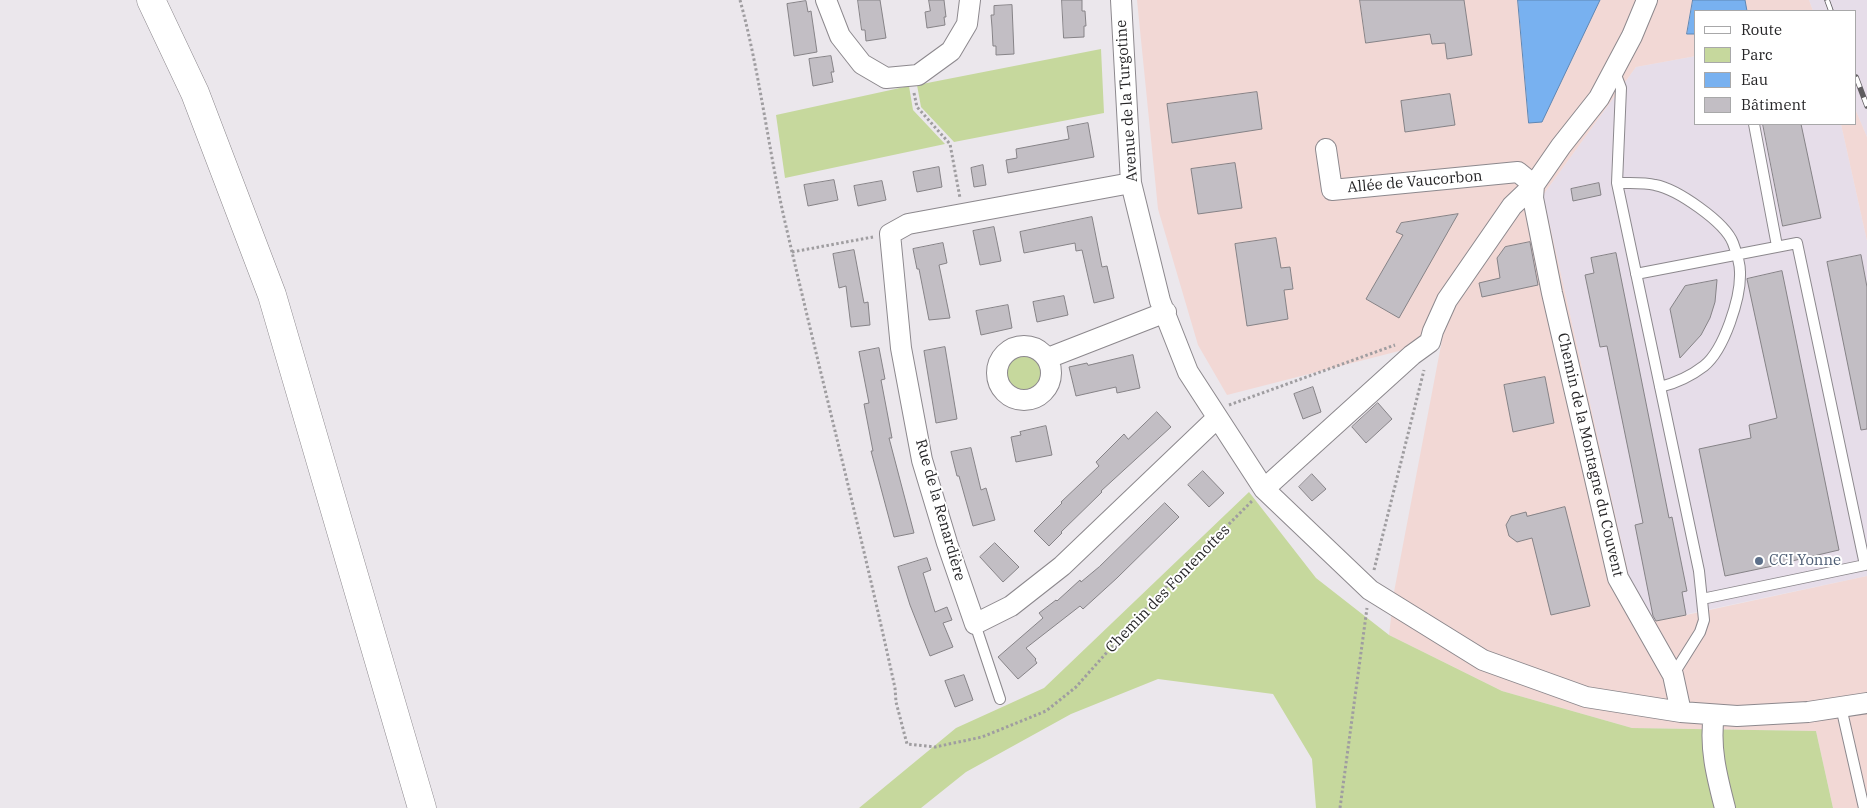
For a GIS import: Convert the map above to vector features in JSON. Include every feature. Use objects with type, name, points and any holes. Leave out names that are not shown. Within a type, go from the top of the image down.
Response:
[{"type":"main road","points":[[150,0],[195,93],[272,295],[422,808]]},
{"type":"street","points":[[826,0],[840,36],[862,64],[886,78],[918,75],[951,51],[967,24],[970,0]]},
{"type":"street","name":"Avenue de la Turgotine","points":[[1121,0],[1132,183],[1160,301],[1166,312],[1188,372],[1264,489],[1370,590],[1483,660],[1586,697],[1681,712],[1714,715],[1776,715],[1841,708],[1867,703]]},
{"type":"street","points":[[1264,489],[1412,355],[1430,342],[1447,300],[1512,206],[1534,185],[1560,146],[1599,98],[1632,36],[1647,0]]},
{"type":"street","name":"Allée de Vaucorbon","points":[[1326,148],[1332,190],[1518,172],[1534,185]]},
{"type":"street","points":[[890,234],[908,224],[1132,183]]},
{"type":"street","name":"Chemin de la Montagne du Couvent","points":[[1534,185],[1533,198],[1552,293],[1618,578],[1673,675],[1681,712]]},
{"type":"street","name":"Rue de la Renardière","points":[[890,234],[901,348],[922,460],[947,543],[975,624]]},
{"type":"street","points":[[1048,358],[1166,312]]},
{"type":"street","points":[[975,624],[1011,606],[1062,566],[1215,414]]},
{"type":"street","points":[[1714,715],[1712,752],[1725,808]]},
{"type":"lane","points":[[1614,70],[1621,88],[1618,183],[1699,571],[1702,599],[1704,620],[1700,632],[1673,675]]},
{"type":"lane","points":[[1754,125],[1778,246]]},
{"type":"lane","points":[[1618,183],[1656,185],[1690,200],[1716,222],[1733,241],[1740,272],[1734,314],[1722,342],[1706,365],[1678,383],[1660,387]]},
{"type":"lane","points":[[1636,274],[1796,243],[1865,564],[1702,599]]},
{"type":"lane","points":[[975,624],[1000,699]]},
{"type":"lane","points":[[1841,708],[1864,808]]},
{"type":"path","points":[[740,0],[747,24],[774,172],[792,252],[890,234]]},
{"type":"path","points":[[910,76],[917,107],[950,144],[963,214]]},
{"type":"path","name":"Chemin des Fontenottes","points":[[792,252],[869,568],[895,688],[896,702],[907,744],[935,747],[982,737],[1046,710],[1076,687],[1158,595],[1264,489]]},
{"type":"path","points":[[1340,808],[1370,590],[1430,342]]},
{"type":"path","points":[[1215,414],[1396,344]]},
{"type":"shaded area","points":[[1137,0],[1809,0],[1813,10],[1694,10],[1694,56],[1636,67],[1543,195],[1629,576],[1649,620],[1654,621],[1686,615],[1867,576],[1867,808],[1833,808],[1816,731],[1632,728],[1502,691],[1389,635],[1394,592],[1442,340],[1227,395],[1198,345],[1158,209]]},
{"type":"shaded area","points":[[1809,0],[1867,0],[1867,137],[1857,113],[1857,10],[1813,10]]},
{"type":"shaded area","points":[[1694,56],[1694,125],[1841,125],[1867,241],[1867,576],[1654,621],[1649,620],[1638,598],[1629,576],[1543,195],[1636,67]]},
{"type":"shaded area","points":[[1857,113],[1867,137],[1867,241],[1841,125],[1857,125]]},
{"type":"green space","points":[[1101,49],[1104,113],[954,142],[921,107],[917,85]]},
{"type":"green space","points":[[909,86],[913,110],[945,144],[785,178],[776,115]]},
{"type":"green space","points":[[1028,354],[1035,357],[1041,363],[1044,374],[1043,382],[1035,391],[1028,394],[1020,394],[1013,391],[1005,382],[1004,370],[1007,363],[1016,355]]},
{"type":"green space","points":[[1249,492],[1316,578],[1389,635],[1502,691],[1632,728],[1816,731],[1833,808],[1316,808],[1312,759],[1273,694],[1158,679],[1071,714],[966,772],[921,808],[859,808],[956,728],[1044,688]]},
{"type":"water","points":[[1518,0],[1600,0],[1542,122],[1529,123]]},
{"type":"water","points":[[1693,0],[1745,0],[1747,10],[1694,10],[1694,34],[1687,34]]},
{"type":"building","points":[[858,0],[880,0],[886,38],[866,41],[865,30],[862,30]]},
{"type":"building","points":[[929,0],[944,0],[945,25],[927,28],[925,12],[930,11]]},
{"type":"building","points":[[1062,0],[1082,0],[1082,11],[1085,11],[1086,26],[1084,26],[1084,37],[1064,38]]},
{"type":"building","points":[[1360,0],[1464,0],[1472,55],[1447,59],[1445,43],[1432,44],[1430,34],[1366,43]]},
{"type":"building","points":[[806,1],[808,12],[811,11],[817,52],[794,56],[787,4]]},
{"type":"building","points":[[1012,5],[1014,54],[996,55],[996,46],[993,46],[991,15],[994,15],[994,6]]},
{"type":"building","points":[[831,56],[834,72],[831,72],[833,82],[813,86],[809,59]]},
{"type":"building","points":[[1257,92],[1262,129],[1172,143],[1167,104]]},
{"type":"building","points":[[1450,94],[1455,125],[1405,132],[1401,101]]},
{"type":"building","points":[[1088,123],[1094,157],[1008,173],[1006,160],[1017,158],[1016,149],[1069,139],[1067,127]]},
{"type":"building","points":[[1763,125],[1801,125],[1821,218],[1783,226]]},
{"type":"building","points":[[1235,163],[1242,208],[1198,214],[1191,169]]},
{"type":"building","points":[[983,165],[986,185],[974,187],[971,168]]},
{"type":"building","points":[[939,167],[942,187],[917,192],[913,172]]},
{"type":"building","points":[[834,180],[838,200],[808,206],[804,185]]},
{"type":"building","points":[[882,181],[886,200],[858,206],[854,186]]},
{"type":"building","points":[[1599,183],[1601,195],[1573,201],[1571,189]]},
{"type":"building","points":[[1458,214],[1399,318],[1366,299],[1403,235],[1396,232],[1401,223]]},
{"type":"building","points":[[1092,217],[1102,267],[1107,266],[1114,298],[1094,303],[1082,250],[1076,251],[1075,243],[1024,253],[1020,232]]},
{"type":"building","points":[[994,227],[1001,261],[980,265],[973,231]]},
{"type":"building","points":[[1276,238],[1281,268],[1290,267],[1293,289],[1284,290],[1288,319],[1247,326],[1235,244]]},
{"type":"building","points":[[1530,242],[1538,285],[1482,297],[1479,283],[1500,278],[1497,258],[1505,247]]},
{"type":"building","points":[[943,243],[947,263],[939,265],[950,318],[929,320],[913,249]]},
{"type":"building","points":[[854,250],[864,303],[868,302],[870,325],[851,327],[846,286],[839,288],[833,254]]},
{"type":"building","points":[[1616,253],[1669,518],[1672,517],[1687,591],[1682,592],[1686,615],[1656,621],[1653,616],[1635,525],[1643,523],[1607,346],[1600,347],[1585,275],[1594,273],[1591,258]]},
{"type":"building","points":[[1861,255],[1867,287],[1867,429],[1861,430],[1827,262]]},
{"type":"building","points":[[1782,271],[1839,550],[1725,576],[1699,449],[1751,438],[1749,425],[1777,418],[1747,279]]},
{"type":"building","points":[[1717,280],[1715,302],[1710,318],[1701,335],[1680,358],[1670,309],[1685,286]]},
{"type":"building","points":[[1064,296],[1068,315],[1037,322],[1033,302]]},
{"type":"building","points":[[1008,305],[1012,328],[981,335],[976,311]]},
{"type":"building","points":[[945,347],[957,419],[936,423],[924,351]]},
{"type":"building","points":[[879,348],[885,379],[881,380],[892,438],[889,438],[914,533],[894,537],[871,451],[873,451],[864,404],[869,403],[859,352]]},
{"type":"building","points":[[1133,355],[1140,388],[1117,393],[1116,387],[1076,396],[1069,367],[1087,363],[1088,365]]},
{"type":"building","points":[[1545,377],[1554,423],[1513,432],[1504,385]]},
{"type":"building","points":[[1313,387],[1321,412],[1303,419],[1294,394]]},
{"type":"building","points":[[1378,403],[1392,419],[1366,443],[1352,427]]},
{"type":"building","points":[[1157,412],[1171,427],[1101,491],[1049,546],[1034,531],[1099,466],[1096,462],[1124,434],[1128,439]]},
{"type":"building","points":[[1046,426],[1052,455],[1016,462],[1011,437],[1021,435],[1020,432]]},
{"type":"building","points":[[971,448],[981,490],[986,488],[995,520],[973,526],[951,452]]},
{"type":"building","points":[[1203,471],[1224,493],[1209,507],[1188,485]]},
{"type":"building","points":[[1312,474],[1326,489],[1312,501],[1299,487]]},
{"type":"building","points":[[1165,503],[1179,517],[1083,609],[1080,606],[1026,648],[1036,659],[1037,663],[1018,679],[998,657],[1043,618],[1039,613],[1099,567]]},
{"type":"building","points":[[1565,507],[1590,606],[1551,615],[1532,538],[1517,542],[1509,536],[1506,525],[1511,516],[1526,512],[1527,516]]},
{"type":"building","points":[[995,543],[1019,567],[1003,582],[980,557]]},
{"type":"building","points":[[927,558],[931,570],[923,573],[935,612],[947,607],[952,620],[943,623],[953,647],[930,656],[910,605],[898,567]]},
{"type":"building","points":[[964,675],[973,700],[955,707],[945,681]]},
{"type":"railway","points":[[1827,0],[1831,10]]},
{"type":"railway","points":[[1857,80],[1867,106]]},
{"type":"place","name":"CCI Yonne","points":[[1759,561]]}]
